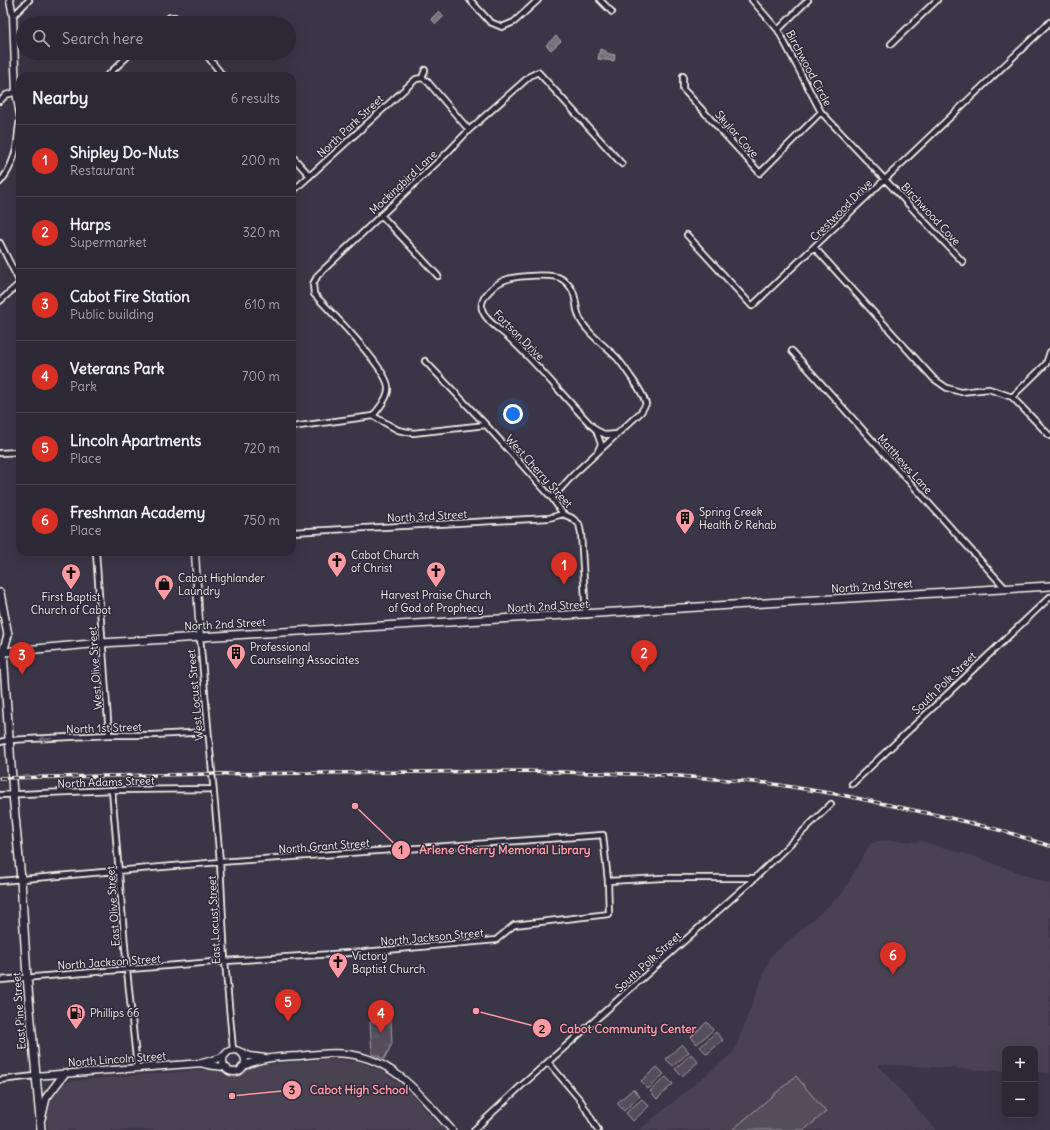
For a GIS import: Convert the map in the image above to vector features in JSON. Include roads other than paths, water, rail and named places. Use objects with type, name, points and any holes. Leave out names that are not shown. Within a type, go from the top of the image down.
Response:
[{"type":"main road","name":"North 2nd Street","points":[[2,652],[102,643],[1050,586]]},
{"type":"main road","points":[[0,593],[8,635],[2,652]]},
{"type":"main road","points":[[0,642],[2,652]]},
{"type":"main road","name":"East Pine Street","points":[[2,652],[12,794],[21,880],[27,977],[40,1127]]},
{"type":"main road","points":[[40,1127],[46,1098],[65,1073]]},
{"type":"street","points":[[0,101],[6,95],[16,92],[13,16],[10,0]]},
{"type":"street","points":[[13,16],[29,0]]},
{"type":"street","points":[[470,0],[490,22],[502,27],[514,22],[538,0]]},
{"type":"street","points":[[600,0],[612,12]]},
{"type":"street","name":"Birchwood Circle","points":[[752,0],[778,30],[821,112],[885,179]]},
{"type":"street","points":[[778,30],[808,0]]},
{"type":"street","points":[[891,44],[937,0]]},
{"type":"street","name":"Crestwood Drive","points":[[1012,397],[989,389],[961,392],[947,388],[934,378],[814,247],[1050,22]]},
{"type":"street","points":[[111,72],[124,60]]},
{"type":"street","points":[[210,60],[220,72]]},
{"type":"street","points":[[425,70],[422,78],[427,81],[469,130]]},
{"type":"street","name":"Mockingbird Lane","points":[[373,416],[385,400],[387,394],[388,387],[385,376],[376,362],[314,294],[313,284],[318,275],[447,153],[469,130],[521,84],[538,72],[622,164]]},
{"type":"street","name":"Skylar Cove","points":[[683,76],[683,89],[760,173],[821,112]]},
{"type":"street","name":"North Park Street","points":[[296,188],[393,98],[416,78],[422,78]]},
{"type":"street","points":[[0,182],[13,161],[16,147]]},
{"type":"street","points":[[296,160],[310,176]]},
{"type":"street","name":"Birchwood Cove","points":[[885,179],[963,262]]},
{"type":"street","points":[[380,215],[438,276]]},
{"type":"street","points":[[687,234],[752,306],[814,247]]},
{"type":"street","points":[[0,242],[16,275]]},
{"type":"street","name":"Fortson Drive","points":[[552,498],[574,474],[641,412],[646,404],[644,395],[618,359],[582,323],[577,313],[574,293],[569,285],[560,278],[546,276],[519,277],[507,279],[502,282],[487,294],[483,301],[482,309],[488,318],[533,361],[596,430]]},
{"type":"street","points":[[0,301],[16,287]]},
{"type":"street","name":"Matthews Lane","points":[[792,351],[1005,588]]},
{"type":"street","points":[[1050,352],[1046,364],[1012,397],[1050,436]]},
{"type":"street","name":"West Cherry Street","points":[[425,361],[486,425],[552,498],[563,514],[572,518],[578,524],[581,533],[586,615]]},
{"type":"street","points":[[296,426],[373,416],[398,430],[412,433],[486,425]]},
{"type":"street","points":[[596,430],[606,435],[617,434]]},
{"type":"street","points":[[596,430],[601,444],[598,451]]},
{"type":"street","points":[[0,453],[16,452]]},
{"type":"street","name":"North 3rd Street","points":[[296,532],[541,519],[563,514]]},
{"type":"street","name":"West Olive Street","points":[[96,556],[109,735]]},
{"type":"street","name":"West Locust Street","points":[[194,556],[213,789]]},
{"type":"street","name":"South Polk Street","points":[[852,784],[1050,596]]},
{"type":"street","name":"North 1st Street","points":[[0,742],[9,740],[109,735],[153,735],[208,732]]},
{"type":"street","name":"North Adams Street","points":[[0,795],[112,790],[213,789]]},
{"type":"street","name":"East Locust Street","points":[[213,789],[220,862],[225,961],[233,1050]]},
{"type":"street","name":"East Olive Street","points":[[112,790],[137,1068]]},
{"type":"street","name":"South Polk Street","points":[[474,1130],[548,1062],[755,878],[831,804]]},
{"type":"street","name":"North Grant Street","points":[[0,881],[119,872],[220,862],[603,835],[608,881]]},
{"type":"street","points":[[608,881],[662,878],[755,878]]},
{"type":"street","name":"North Jackson Street","points":[[0,980],[225,961],[364,952],[496,940],[514,925],[609,914],[608,881]]},
{"type":"street","name":"North Lincoln Street","points":[[35,1076],[202,1063],[220,1058],[233,1050],[249,1056],[266,1058],[333,1053],[348,1054],[374,1060],[391,1069],[406,1081],[452,1130]]},
{"type":"street","points":[[241,1052],[244,1059],[242,1067]]},
{"type":"street","points":[[226,1054],[223,1061],[227,1068]]},
{"type":"street","name":"North Lincoln Street","points":[[202,1063],[208,1066],[221,1066],[231,1071],[236,1071],[248,1064],[266,1058]]},
{"type":"street","points":[[548,1062],[581,1101],[596,1129]]},
{"type":"street","points":[[0,1080],[35,1076]]},
{"type":"water","points":[[439,11],[444,16],[436,24],[431,19]]},
{"type":"water","points":[[556,36],[561,41],[551,50],[546,45]]},
{"type":"water","points":[[600,49],[606,51],[606,53],[615,55],[614,61],[598,59]]},
{"type":"railway","points":[[0,778],[525,771],[666,775],[767,783],[842,795],[946,817],[1007,832],[1050,846]]},
{"type":"place","name":"Spring Creek Health & Rehab","points":[[685,535]]},
{"type":"place","name":"Cabot Church of Christ","points":[[337,578]]},
{"type":"place","name":"Shipley Do-Nuts","points":[[564,585]]},
{"type":"place","name":"Harvest Praise Church of God of Prophecy","points":[[436,588]]},
{"type":"place","name":"First Baptist Church of Cabot","points":[[71,590]]},
{"type":"place","name":"Cabot Highlander Laundry","points":[[164,601]]},
{"type":"place","name":"Professional Counseling Associates","points":[[236,670]]},
{"type":"place","name":"Harps","points":[[644,673]]},
{"type":"place","name":"Cabot Fire Station","points":[[22,675]]},
{"type":"place","name":"Arlene Cherry Memorial Library","points":[[355,806]]},
{"type":"place","name":"Freshman Academy","points":[[893,975]]},
{"type":"place","name":"Victory Baptist Church","points":[[338,979]]},
{"type":"place","name":"Cabot Community Center","points":[[476,1011]]},
{"type":"place","name":"Lincoln Apartments","points":[[288,1022]]},
{"type":"place","name":"Phillips 66","points":[[76,1030]]},
{"type":"place","name":"Veterans Park","points":[[381,1033]]},
{"type":"place","name":"Cabot High School","points":[[232,1096]]}]
